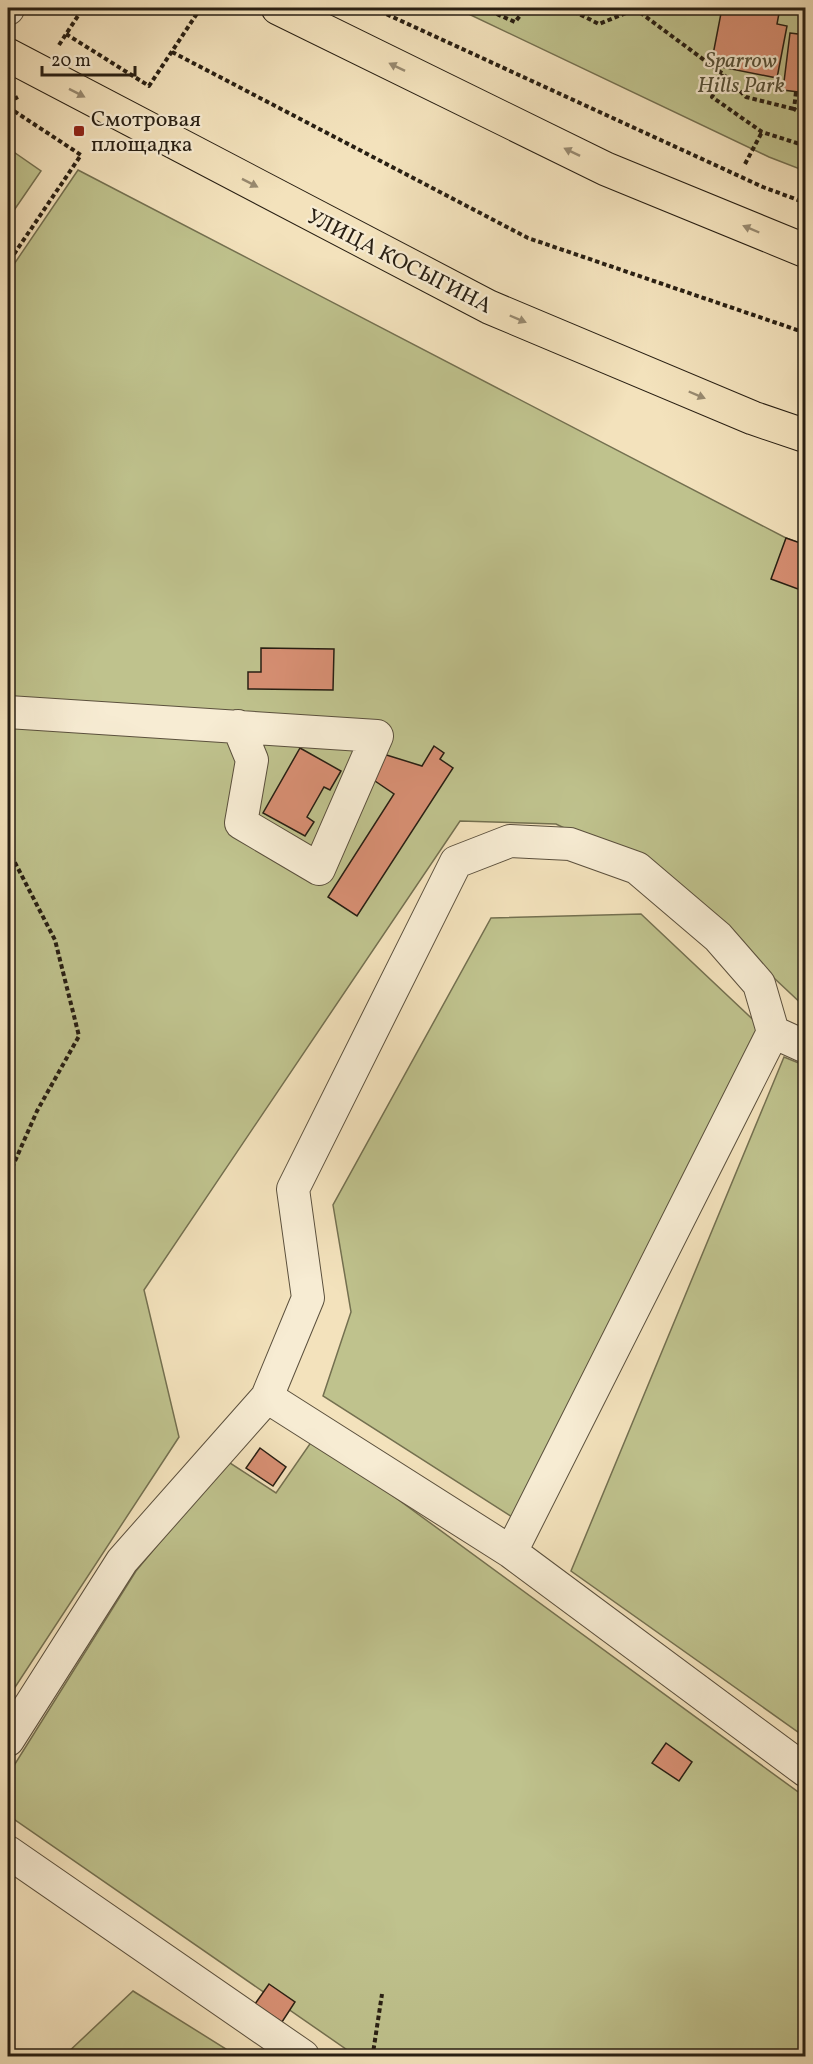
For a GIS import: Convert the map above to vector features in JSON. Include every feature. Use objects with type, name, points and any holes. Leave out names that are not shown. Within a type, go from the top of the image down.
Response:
[{"type":"main road","points":[[278,8],[606,169],[806,251]]},
{"type":"main road","name":"УЛИЦА КОСЫГИНА","points":[[8,55],[489,307],[753,418],[806,436]]},
{"type":"lane","points":[[8,712],[238,726],[377,736],[319,869],[241,822],[252,760],[238,726]]},
{"type":"lane","points":[[8,1740],[122,1561],[267,1397],[308,1298],[292,1189],[456,862],[510,841],[570,844],[637,868],[718,937],[759,984],[773,1032],[511,1552]]},
{"type":"lane","points":[[773,1032],[806,1047]]},
{"type":"lane","points":[[267,1397],[511,1552],[806,1771]]},
{"type":"lane","points":[[8,1852],[303,2056]]},
{"type":"path","points":[[57,48],[83,8]]},
{"type":"path","points":[[66,34],[149,86],[198,12],[191,8]]},
{"type":"path","points":[[373,8],[752,182],[806,203]]},
{"type":"path","points":[[483,8],[514,22],[522,13],[510,8]]},
{"type":"path","points":[[567,8],[599,24],[637,8],[723,74],[746,97],[794,109],[806,116]]},
{"type":"path","points":[[172,52],[528,238],[806,333]]},
{"type":"path","points":[[723,74],[711,97],[762,132],[806,146]]},
{"type":"path","points":[[794,109],[796,92]]},
{"type":"path","points":[[8,107],[81,155],[8,261]]},
{"type":"path","points":[[745,164],[762,132]]},
{"type":"path","points":[[8,849],[55,940],[79,1036],[37,1111],[8,1177]]},
{"type":"path","points":[[370,2056],[373,2053],[382,1994]]},
{"type":"green space","name":"Sparrow Hills Park","points":[[456,8],[805,8],[805,171],[769,157]]},
{"type":"green space","points":[[8,148],[41,171],[8,219]]},
{"type":"green space","points":[[78,170],[786,538],[805,545],[806,1008],[665,876],[556,824],[460,821],[144,1290],[179,1437],[8,1698],[8,273]]},
{"type":"green space","points":[[641,914],[764,1030],[523,1524],[323,1396],[351,1312],[333,1205],[491,918]]},
{"type":"green space","points":[[784,1057],[806,1066],[805,1737],[571,1571]]},
{"type":"green space","points":[[314,1438],[805,1797],[805,2056],[356,2056],[8,1815],[8,1775],[136,1571],[227,1461],[276,1493]]},
{"type":"green space","points":[[133,1991],[226,2049],[230,2056],[64,2056]]},
{"type":"building","points":[[722,8],[738,11],[739,8],[780,8],[777,24],[787,26],[777,78],[711,65]]},
{"type":"building","points":[[790,33],[806,35],[806,93],[783,90]]},
{"type":"building","points":[[786,538],[806,545],[806,592],[771,579]]},
{"type":"building","points":[[261,648],[334,649],[333,690],[248,689],[248,672],[261,672]]},
{"type":"building","points":[[434,746],[444,753],[440,759],[453,768],[357,916],[328,897],[394,794],[375,781],[380,753],[422,766]]},
{"type":"building","points":[[300,748],[341,771],[330,790],[324,787],[307,817],[314,822],[305,836],[263,813]]},
{"type":"building","points":[[260,1448],[286,1467],[273,1486],[246,1468]]},
{"type":"building","points":[[666,1743],[692,1762],[679,1781],[652,1763]]},
{"type":"building","points":[[269,1984],[295,2002],[282,2022],[255,2004]]},
{"type":"place","name":"Смотровая площадка","points":[[79,131]]}]
